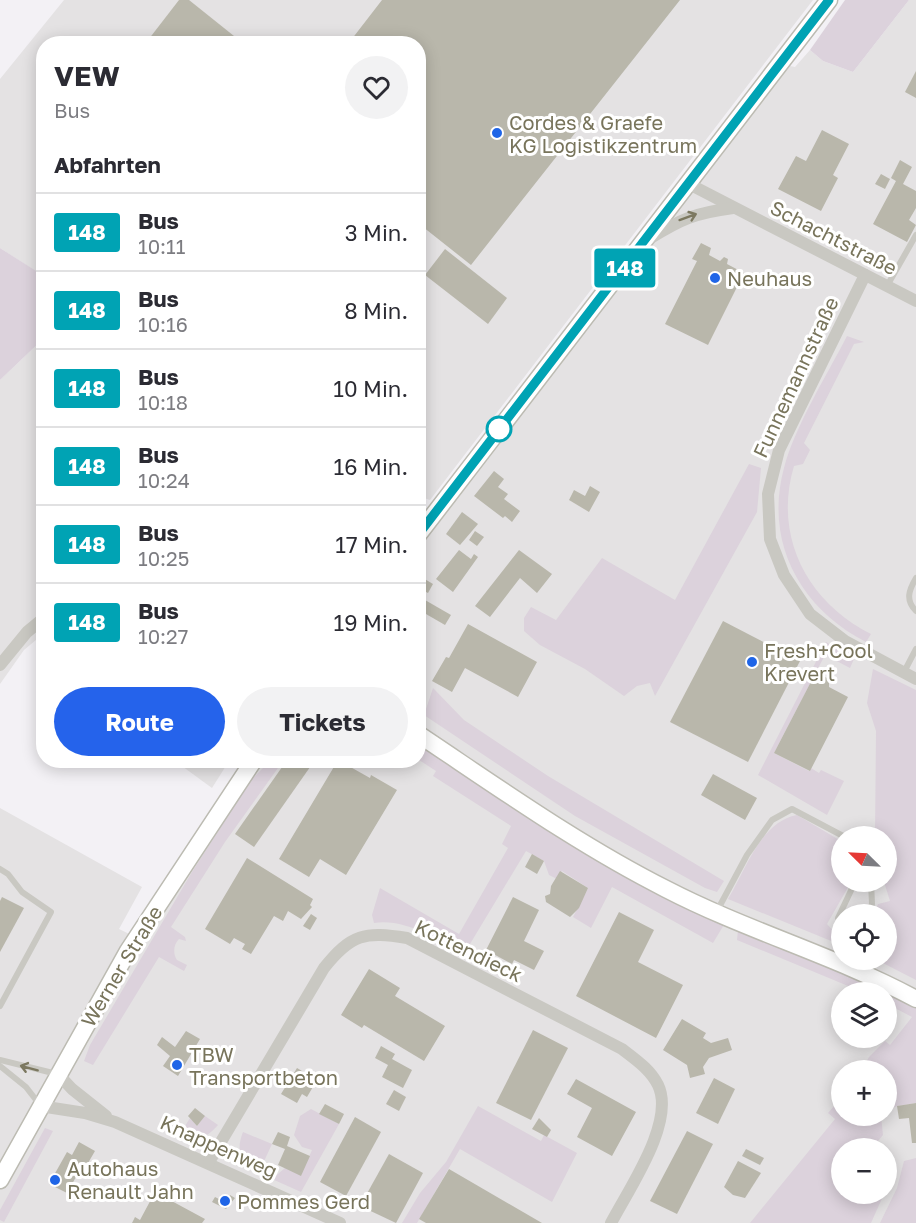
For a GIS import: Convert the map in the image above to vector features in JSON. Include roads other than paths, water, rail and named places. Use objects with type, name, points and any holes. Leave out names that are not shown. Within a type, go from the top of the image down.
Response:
[{"type":"main road","points":[[426,525],[647,240],[829,0]]},
{"type":"main road","points":[[426,739],[615,861],[667,890],[875,977],[916,999]]},
{"type":"main road","name":"Werner Straße","points":[[0,1180],[128,951],[249,768]]},
{"type":"street","name":"Schachtstraße","points":[[689,184],[916,301]]},
{"type":"street","points":[[647,240],[682,218],[703,212],[734,208]]},
{"type":"street","name":"Funnemannstraße","points":[[865,275],[779,450],[772,470],[767,516],[770,539],[784,576],[810,614],[845,641],[916,679]]},
{"type":"street","points":[[0,665],[5,653],[36,625]]},
{"type":"street","name":"Kottendieck","points":[[209,1162],[324,968],[340,948],[357,937],[380,933],[407,938],[622,1049],[646,1068],[659,1087],[662,1108],[657,1135],[611,1223]]},
{"type":"street","name":"Knappenweg","points":[[58,1074],[89,1104],[115,1122]]},
{"type":"street","name":"Knappenweg","points":[[40,1106],[74,1110],[115,1122],[209,1162],[340,1223]]},
{"type":"lane","points":[[887,286],[916,236]]},
{"type":"lane","points":[[916,578],[908,596],[910,605],[916,611]]},
{"type":"lane","points":[[904,673],[916,649]]},
{"type":"lane","points":[[716,911],[747,855],[772,820],[792,809],[831,830]]},
{"type":"lane","points":[[0,869],[8,874],[22,892],[51,912],[0,1006]]},
{"type":"lane","points":[[0,1060],[58,1074]]},
{"type":"lane","points":[[0,1066],[26,1088],[40,1106]]},
{"type":"place","name":"Cordes & Graefe KG Logistikzentrum","points":[[497,133]]},
{"type":"place","name":"Neuhaus","points":[[715,278]]},
{"type":"place","name":"Fresh+Cool Krevert","points":[[752,662]]},
{"type":"place","name":"TBW Transportbeton","points":[[177,1065]]},
{"type":"place","name":"Autohaus Renault Jahn","points":[[55,1180]]},
{"type":"place","name":"Pommes Gerd","points":[[225,1201]]}]
